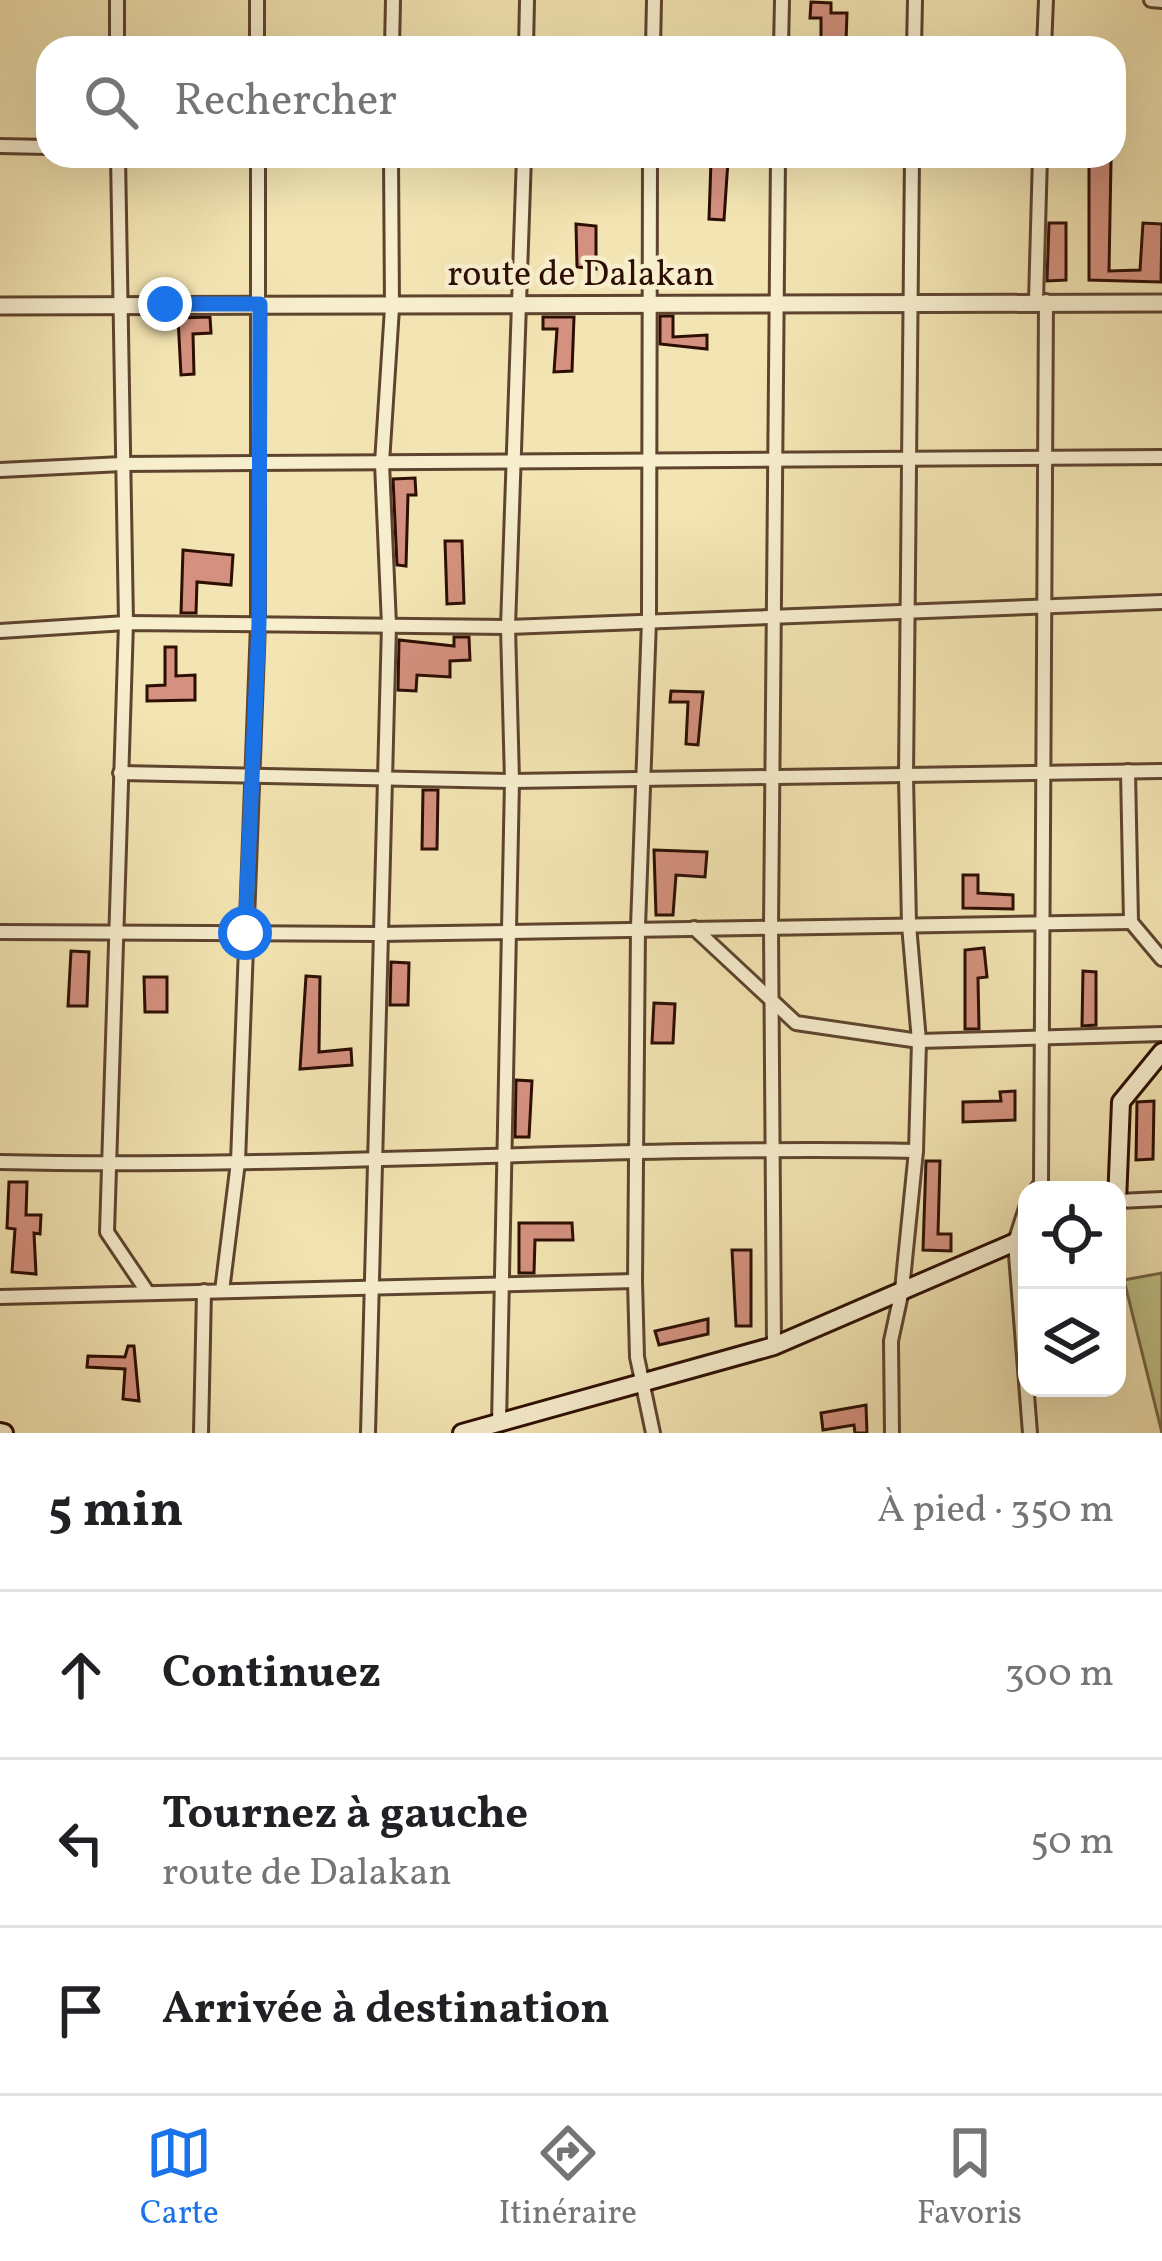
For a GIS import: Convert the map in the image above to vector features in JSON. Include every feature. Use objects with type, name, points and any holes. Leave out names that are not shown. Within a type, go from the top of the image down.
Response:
[{"type":"main road","points":[[1119,1181],[1121,1102],[1162,1052]]},
{"type":"main road","points":[[462,1433],[510,1426],[774,1346],[1018,1240]]},
{"type":"street","points":[[117,0],[117,36]]},
{"type":"street","points":[[257,0],[257,36]]},
{"type":"street","points":[[392,36],[393,0]]},
{"type":"street","points":[[526,0],[526,36]]},
{"type":"street","points":[[652,36],[654,0]]},
{"type":"street","points":[[781,36],[782,0]]},
{"type":"street","points":[[914,36],[915,0]]},
{"type":"street","points":[[1044,36],[1046,0]]},
{"type":"street","points":[[1151,0],[1162,1]]},
{"type":"street","points":[[0,146],[36,148]]},
{"type":"street","points":[[118,168],[126,623],[107,1232],[148,1293]]},
{"type":"street","points":[[222,1291],[238,1162],[249,777],[259,624],[258,168]]},
{"type":"street","points":[[368,1433],[389,626],[382,463],[392,308],[391,168]]},
{"type":"street","points":[[510,1426],[499,1284],[512,781],[508,628],[524,168]]},
{"type":"street","points":[[650,168],[647,779],[638,927],[635,1281],[643,1386],[653,1433]]},
{"type":"street","points":[[774,1346],[771,927],[776,616],[772,462],[778,168]]},
{"type":"street","points":[[892,1433],[891,1341],[902,1290],[916,1150],[919,1041],[908,925],[912,168]]},
{"type":"street","points":[[1040,168],[1045,461],[1039,772],[1041,1181]]},
{"type":"street","name":"route de Dalakan","points":[[0,306],[1162,304]]},
{"type":"street","points":[[0,470],[122,464],[1162,458]]},
{"type":"street","points":[[0,631],[126,623],[508,628],[1162,602]]},
{"type":"street","points":[[1128,771],[1131,922],[1162,959]]},
{"type":"street","points":[[121,773],[512,781],[1162,771]]},
{"type":"street","points":[[0,932],[379,934],[1131,922]]},
{"type":"street","points":[[694,928],[796,1023],[919,1041],[1162,1034]]},
{"type":"street","points":[[0,1162],[238,1162],[639,1148],[916,1150]]},
{"type":"street","points":[[1126,1201],[1162,1199]]},
{"type":"street","points":[[0,1297],[635,1281]]},
{"type":"street","points":[[1023,1289],[1030,1433]]},
{"type":"street","points":[[201,1433],[203,1291]]},
{"type":"green space","points":[[1162,1273],[1162,1433],[1126,1288],[1126,1280]]},
{"type":"building","points":[[811,2],[831,3],[831,13],[847,13],[846,36],[821,36],[821,18],[810,18]]},
{"type":"building","points":[[711,168],[728,168],[724,220],[709,219]]},
{"type":"building","points":[[1089,168],[1111,168],[1109,271],[1140,270],[1143,223],[1162,224],[1161,282],[1089,280]]},
{"type":"building","points":[[1049,223],[1066,223],[1066,280],[1047,281]]},
{"type":"building","points":[[576,224],[596,226],[596,269],[577,267]]},
{"type":"building","points":[[660,316],[673,316],[673,337],[707,335],[707,349],[660,344]]},
{"type":"building","points":[[210,317],[211,333],[193,334],[194,374],[181,375],[178,318]]},
{"type":"building","points":[[543,317],[574,317],[572,371],[554,372],[557,329],[543,329]]},
{"type":"building","points":[[415,478],[416,495],[408,495],[406,566],[397,565],[393,479]]},
{"type":"building","points":[[445,541],[462,541],[464,603],[447,604]]},
{"type":"building","points":[[183,550],[233,555],[231,585],[197,582],[196,613],[181,613]]},
{"type":"building","points":[[454,637],[469,637],[470,660],[450,661],[450,677],[417,675],[416,691],[398,690],[399,640],[454,646]]},
{"type":"building","points":[[165,647],[176,647],[176,676],[195,675],[195,700],[147,701],[147,686],[165,685]]},
{"type":"building","points":[[671,691],[703,692],[698,745],[686,744],[688,702],[670,702]]},
{"type":"building","points":[[423,790],[438,790],[437,849],[422,849]]},
{"type":"building","points":[[654,850],[707,852],[705,877],[676,875],[673,915],[656,915]]},
{"type":"building","points":[[963,875],[978,875],[978,893],[1013,895],[1013,909],[963,908]]},
{"type":"building","points":[[984,948],[987,977],[978,978],[979,1029],[965,1029],[965,950]]},
{"type":"building","points":[[71,951],[89,952],[87,1006],[68,1006]]},
{"type":"building","points":[[391,962],[409,963],[408,1005],[390,1005]]},
{"type":"building","points":[[1083,971],[1096,972],[1096,1025],[1082,1026]]},
{"type":"building","points":[[306,976],[320,977],[319,1052],[351,1049],[352,1065],[300,1069]]},
{"type":"building","points":[[144,977],[167,977],[167,1012],[145,1012]]},
{"type":"building","points":[[654,1003],[675,1004],[673,1043],[652,1043]]},
{"type":"building","points":[[516,1080],[532,1081],[529,1137],[515,1137]]},
{"type":"building","points":[[1015,1091],[1015,1120],[963,1122],[963,1102],[1001,1101],[1000,1092]]},
{"type":"building","points":[[1154,1101],[1153,1159],[1136,1160],[1137,1102]]},
{"type":"building","points":[[926,1161],[940,1161],[938,1234],[951,1234],[951,1251],[923,1250]]},
{"type":"building","points":[[9,1182],[27,1182],[26,1215],[41,1215],[40,1234],[34,1233],[36,1274],[12,1272],[15,1229],[7,1228]]},
{"type":"building","points":[[519,1223],[572,1223],[573,1240],[535,1240],[534,1273],[519,1273]]},
{"type":"building","points":[[732,1250],[751,1250],[751,1326],[736,1326]]},
{"type":"building","points":[[708,1319],[708,1334],[659,1345],[655,1331]]},
{"type":"building","points":[[128,1346],[134,1346],[139,1401],[123,1399],[125,1369],[87,1367],[88,1356],[125,1357]]},
{"type":"building","points":[[866,1405],[867,1433],[855,1433],[854,1425],[823,1430],[821,1413]]},
{"type":"route","points":[[165,304],[260,304],[259,624],[245,933]]}]
